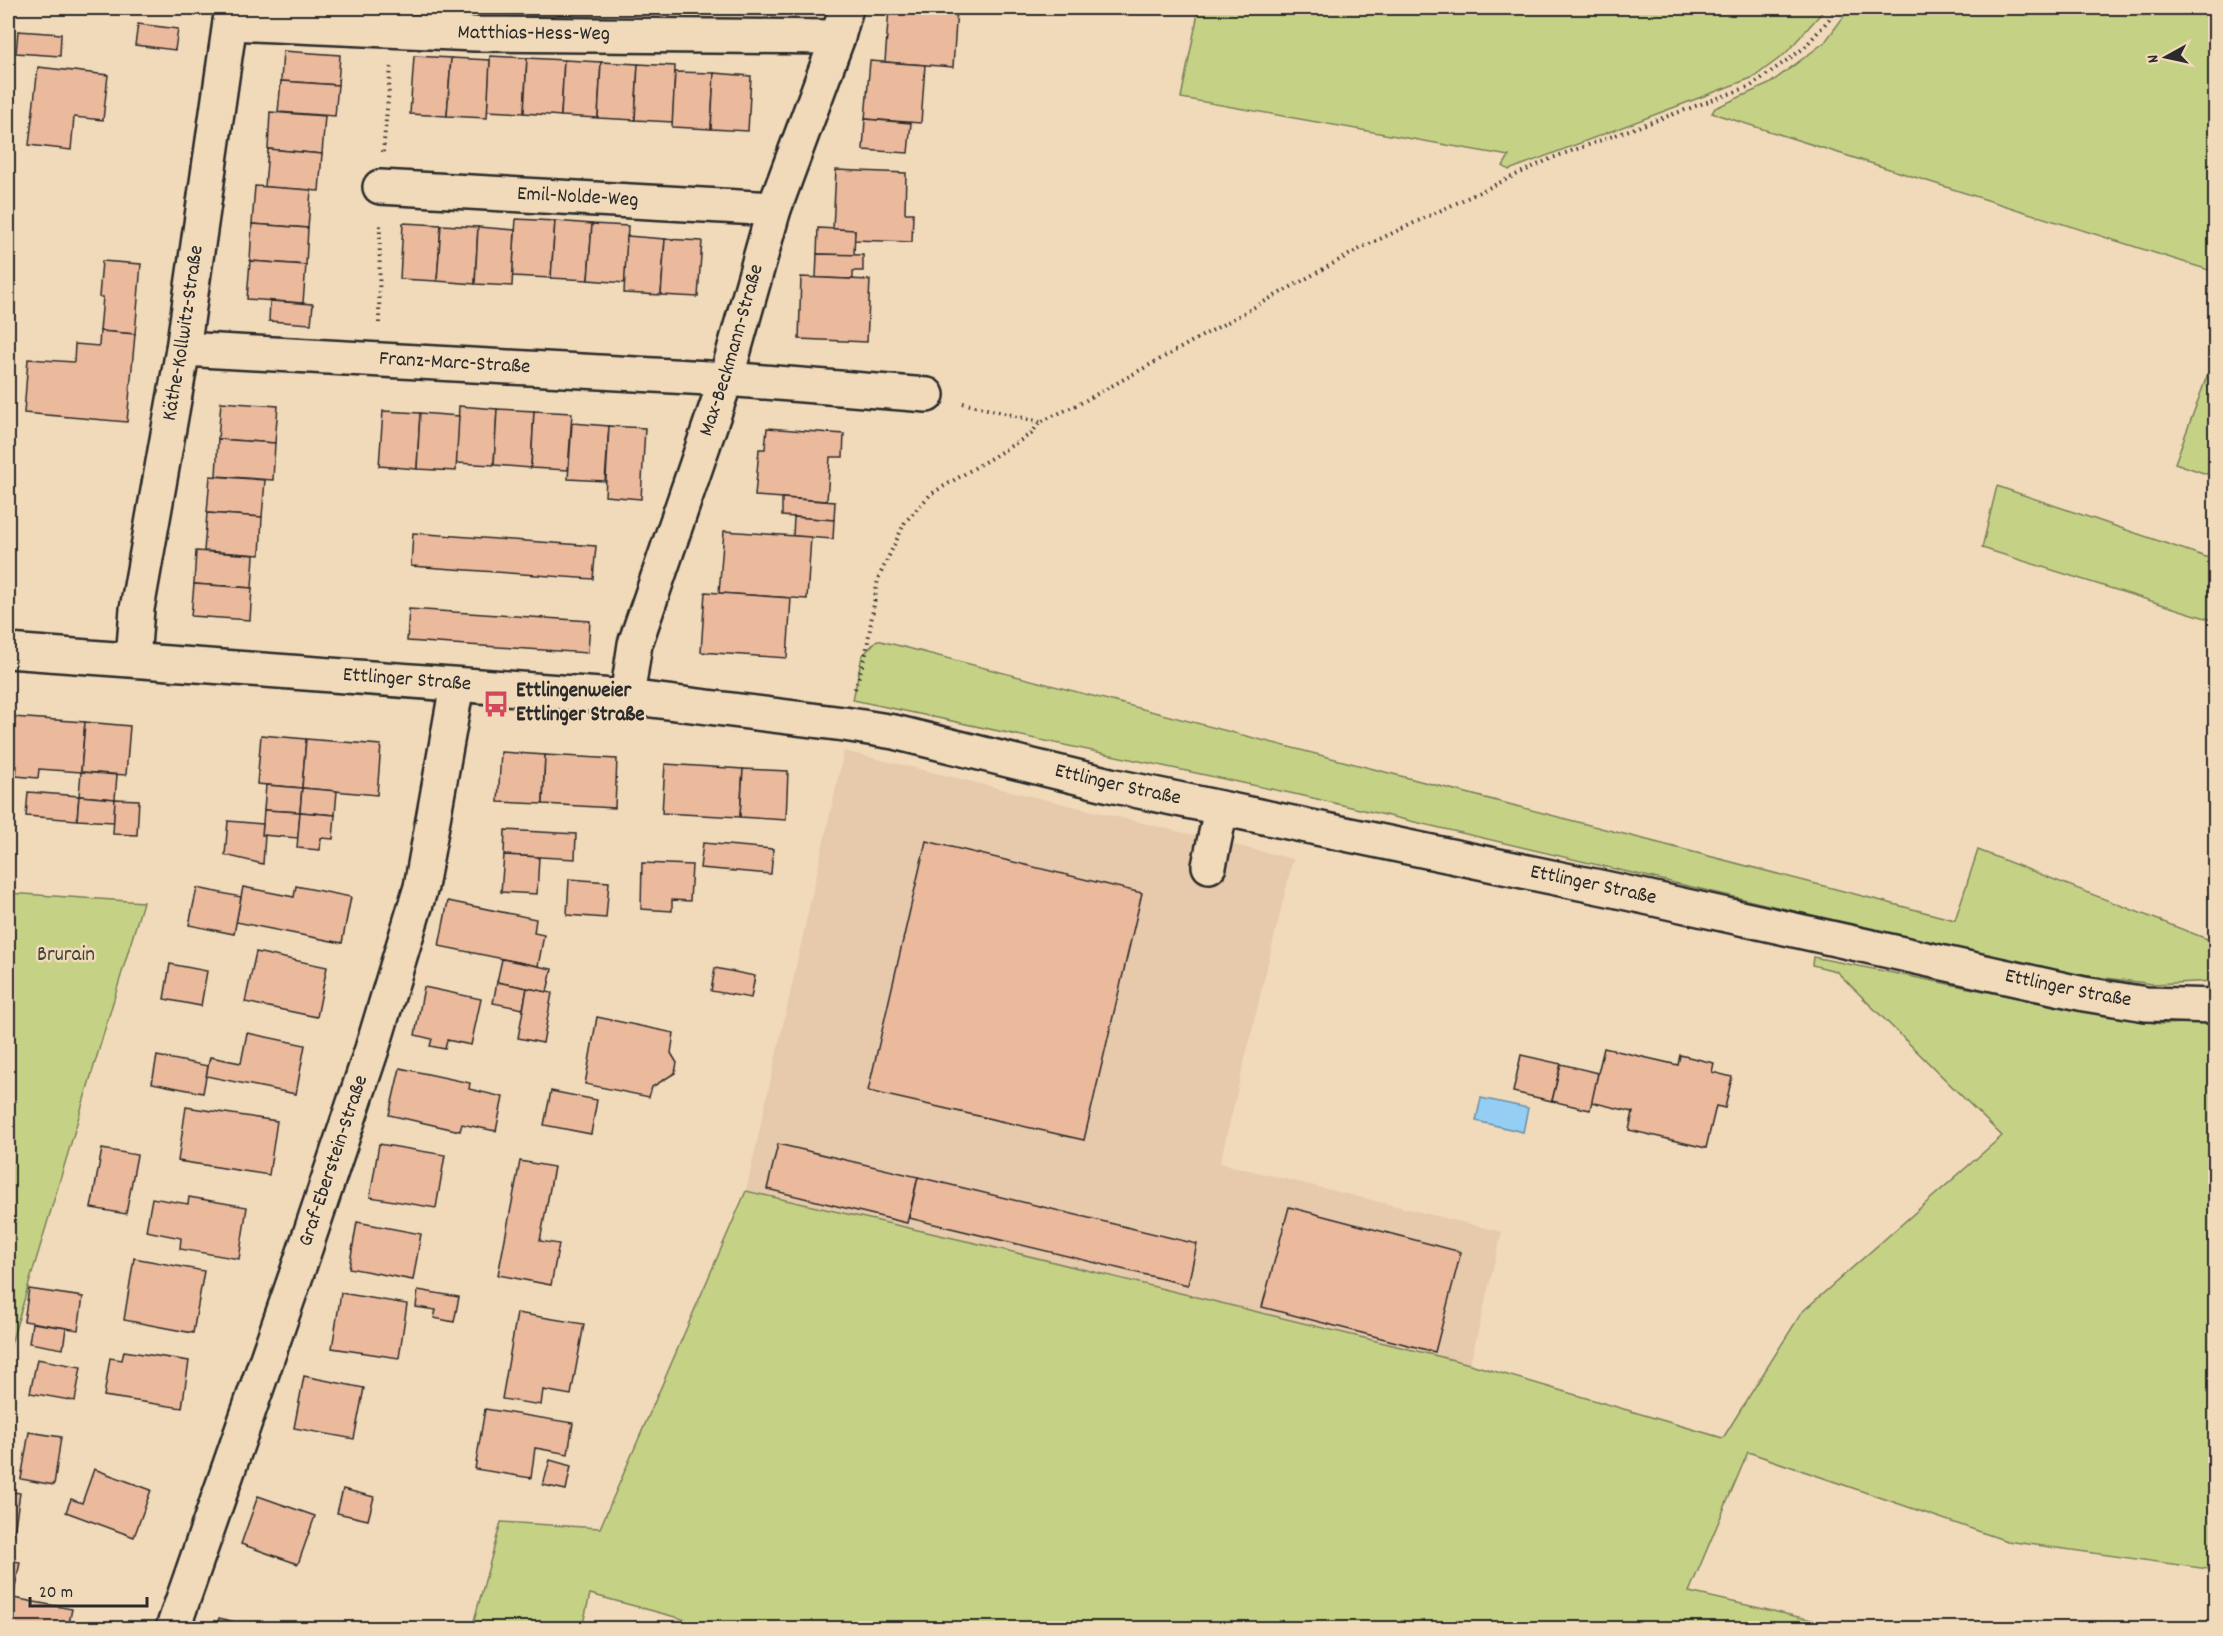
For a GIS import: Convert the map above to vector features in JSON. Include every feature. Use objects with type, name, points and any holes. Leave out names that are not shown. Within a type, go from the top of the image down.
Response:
[{"type":"street","name":"Matthias-Hess-Weg","points":[[231,15],[475,34],[842,22]]},
{"type":"street","name":"Käthe-Kollwitz-Straße","points":[[133,659],[137,609],[183,349],[231,15]]},
{"type":"street","name":"Max-Beckmann-Straße","points":[[627,697],[635,644],[726,379],[774,209],[842,22]]},
{"type":"street","name":"Emil-Nolde-Weg","points":[[380,187],[774,209]]},
{"type":"street","name":"Franz-Marc-Straße","points":[[183,349],[726,379],[927,395]]},
{"type":"street","name":"Ettlinger Straße","points":[[8,651],[627,697],[894,732],[1221,809],[1609,889],[2084,994],[2146,1004],[2216,1006]]},
{"type":"street","name":"Graf-Eberstein-Straße","points":[[173,1629],[308,1241],[372,1049],[415,909],[421,887],[457,685]]},
{"type":"street","points":[[1209,866],[1221,809]]},
{"type":"path","points":[[844,724],[866,653],[878,579],[905,522],[930,494],[1031,434],[1040,422],[1079,404],[1365,246],[1552,158],[1751,86],[1804,48],[1839,8]]},
{"type":"path","points":[[927,395],[1040,422]]},
{"type":"shaded area","points":[[844,751],[1293,859],[1220,1163],[1502,1232],[1470,1364],[988,1246],[746,1191]]},
{"type":"green space","points":[[1199,8],[1826,8],[1785,54],[1754,77],[1509,170],[1503,166],[1509,156],[1181,98]]},
{"type":"green space","points":[[1850,8],[2215,8],[2215,272],[1712,113],[1715,108],[1769,84],[1825,42]]},
{"type":"green space","points":[[2215,354],[2215,477],[2175,463]]},
{"type":"green space","points":[[1997,486],[2215,560],[2215,621],[1982,548]]},
{"type":"green space","points":[[877,640],[1955,920],[1978,850],[2215,942],[2215,981],[2153,984],[2050,971],[1304,796],[853,700],[862,656]]},
{"type":"green space","name":"Brurain","points":[[8,893],[143,902],[8,1354]]},
{"type":"green space","points":[[1813,957],[2108,1016],[2162,1024],[2215,1022],[2215,1570],[2007,1541],[1748,1452],[1689,1592],[1847,1628],[716,1628],[590,1594],[582,1628],[472,1628],[501,1522],[600,1528],[746,1191],[988,1246],[1470,1364],[1723,1438],[1802,1312],[2002,1136],[1836,971],[1812,965]]},
{"type":"water","points":[[1481,1098],[1528,1108],[1523,1132],[1476,1121]]},
{"type":"building","points":[[371,8],[387,8],[387,10],[372,12]]},
{"type":"building","points":[[387,8],[403,8],[403,11],[387,12]]},
{"type":"building","points":[[403,8],[418,8],[419,11],[403,13]]},
{"type":"building","points":[[418,8],[433,8],[433,12],[419,14]]},
{"type":"building","points":[[433,8],[449,8],[449,13],[433,15]]},
{"type":"building","points":[[889,8],[957,8],[953,67],[885,62]]},
{"type":"building","points":[[138,24],[178,29],[175,50],[135,45]]},
{"type":"building","points":[[18,31],[61,34],[60,56],[16,53]]},
{"type":"building","points":[[283,51],[340,55],[338,85],[281,81]]},
{"type":"building","points":[[414,56],[451,58],[447,116],[410,114]]},
{"type":"building","points":[[490,56],[527,58],[524,113],[487,111]]},
{"type":"building","points":[[451,58],[490,60],[487,118],[447,116]]},
{"type":"building","points":[[527,58],[564,60],[561,116],[524,113]]},
{"type":"building","points":[[564,60],[601,62],[598,118],[561,116]]},
{"type":"building","points":[[870,61],[925,65],[921,123],[865,119]]},
{"type":"building","points":[[601,62],[638,64],[635,120],[598,118]]},
{"type":"building","points":[[638,64],[675,66],[673,122],[635,120]]},
{"type":"building","points":[[38,67],[108,75],[103,120],[74,117],[71,150],[29,145]]},
{"type":"building","points":[[675,72],[714,73],[711,129],[672,127]]},
{"type":"building","points":[[714,73],[751,76],[748,131],[711,129]]},
{"type":"building","points":[[281,81],[338,85],[335,116],[278,112]]},
{"type":"building","points":[[270,112],[325,116],[322,154],[268,149]]},
{"type":"building","points":[[865,119],[911,123],[908,153],[863,150]]},
{"type":"building","points":[[268,149],[322,154],[319,191],[265,187]]},
{"type":"building","points":[[836,170],[906,173],[905,213],[913,213],[912,242],[854,240],[855,230],[833,229]]},
{"type":"building","points":[[255,186],[311,190],[308,228],[252,224]]},
{"type":"building","points":[[516,219],[555,221],[551,278],[512,276]]},
{"type":"building","points":[[555,221],[592,224],[588,280],[551,278]]},
{"type":"building","points":[[403,223],[441,225],[437,281],[400,279]]},
{"type":"building","points":[[252,224],[308,228],[306,265],[250,261]]},
{"type":"building","points":[[592,224],[628,226],[625,283],[588,280]]},
{"type":"building","points":[[441,225],[478,227],[475,284],[437,281]]},
{"type":"building","points":[[478,227],[515,230],[512,286],[475,284]]},
{"type":"building","points":[[818,228],[855,230],[854,255],[817,254]]},
{"type":"building","points":[[627,236],[665,239],[661,295],[624,293]]},
{"type":"building","points":[[665,239],[702,241],[698,297],[661,295]]},
{"type":"building","points":[[817,254],[863,255],[863,271],[853,271],[853,279],[816,278]]},
{"type":"building","points":[[102,261],[141,264],[135,334],[100,331],[103,297],[99,297]]},
{"type":"building","points":[[250,261],[306,265],[303,303],[247,299]]},
{"type":"building","points":[[801,277],[870,280],[867,342],[799,339]]},
{"type":"building","points":[[270,301],[313,304],[311,324],[269,321]]},
{"type":"building","points":[[100,331],[135,334],[127,422],[24,413],[28,359],[74,362],[75,344],[99,346]]},
{"type":"building","points":[[221,402],[278,406],[275,443],[218,439]]},
{"type":"building","points":[[459,406],[497,409],[494,465],[456,463]]},
{"type":"building","points":[[497,409],[534,411],[531,468],[494,465]]},
{"type":"building","points":[[383,411],[420,413],[417,469],[379,466]]},
{"type":"building","points":[[534,411],[572,413],[568,470],[531,468]]},
{"type":"building","points":[[420,413],[459,416],[456,471],[417,469]]},
{"type":"building","points":[[572,423],[609,426],[605,481],[568,479]]},
{"type":"building","points":[[609,426],[645,428],[641,499],[605,496]]},
{"type":"building","points":[[767,428],[844,434],[843,457],[830,457],[827,501],[755,496],[759,449],[765,449]]},
{"type":"building","points":[[218,439],[275,443],[273,480],[216,476]]},
{"type":"building","points":[[210,476],[265,480],[262,517],[207,513]]},
{"type":"building","points":[[782,498],[835,502],[834,520],[782,516]]},
{"type":"building","points":[[207,513],[262,517],[260,555],[204,551]]},
{"type":"building","points":[[794,517],[834,520],[833,539],[793,536]]},
{"type":"building","points":[[724,531],[811,537],[807,599],[719,593]]},
{"type":"building","points":[[413,533],[596,546],[593,579],[411,566]]},
{"type":"building","points":[[196,551],[254,555],[252,588],[194,584]]},
{"type":"building","points":[[194,584],[252,588],[250,620],[191,616]]},
{"type":"building","points":[[705,592],[791,598],[787,658],[701,652]]},
{"type":"building","points":[[409,609],[590,621],[588,653],[407,641]]},
{"type":"building","points":[[12,717],[85,722],[81,772],[39,769],[38,778],[16,776],[17,766],[8,765]]},
{"type":"building","points":[[85,722],[130,726],[126,775],[81,772]]},
{"type":"building","points":[[261,735],[306,739],[302,788],[257,784]]},
{"type":"building","points":[[306,739],[381,745],[377,795],[302,788]]},
{"type":"building","points":[[501,752],[545,755],[543,804],[498,802]]},
{"type":"building","points":[[545,755],[617,759],[615,808],[543,804]]},
{"type":"building","points":[[665,764],[743,769],[740,817],[662,813]]},
{"type":"building","points":[[743,769],[788,771],[786,820],[740,817]]},
{"type":"building","points":[[81,772],[117,775],[115,799],[79,796]]},
{"type":"building","points":[[266,785],[302,788],[300,812],[264,810]]},
{"type":"building","points":[[302,788],[337,791],[335,815],[300,812]]},
{"type":"building","points":[[28,792],[79,796],[77,820],[26,816]]},
{"type":"building","points":[[79,796],[115,799],[114,822],[77,820]]},
{"type":"building","points":[[115,799],[139,800],[137,835],[113,834]]},
{"type":"building","points":[[264,810],[300,812],[298,838],[262,835]]},
{"type":"building","points":[[300,812],[335,815],[333,839],[321,838],[320,850],[297,848]]},
{"type":"building","points":[[228,821],[263,824],[262,835],[265,835],[263,864],[225,855]]},
{"type":"building","points":[[505,830],[576,834],[575,859],[504,855]]},
{"type":"building","points":[[926,841],[1142,893],[1084,1140],[868,1091]]},
{"type":"building","points":[[703,843],[773,849],[771,874],[700,868]]},
{"type":"building","points":[[504,855],[539,857],[537,894],[501,892]]},
{"type":"building","points":[[642,863],[692,865],[690,901],[672,900],[672,911],[641,909]]},
{"type":"building","points":[[569,879],[609,882],[606,918],[567,915]]},
{"type":"building","points":[[296,886],[351,897],[342,943],[236,922],[243,887],[294,897]]},
{"type":"building","points":[[197,888],[241,897],[234,934],[189,925]]},
{"type":"building","points":[[448,901],[536,919],[534,933],[544,935],[538,966],[439,946]]},
{"type":"building","points":[[256,952],[327,967],[317,1017],[245,1002]]},
{"type":"building","points":[[502,959],[552,969],[547,992],[497,982]]},
{"type":"building","points":[[170,964],[207,971],[201,1006],[164,999]]},
{"type":"building","points":[[715,968],[755,976],[751,998],[711,991]]},
{"type":"building","points":[[497,982],[527,988],[523,1009],[493,1003]]},
{"type":"building","points":[[424,987],[481,999],[471,1045],[447,1040],[445,1049],[430,1046],[432,1039],[415,1035]]},
{"type":"building","points":[[527,988],[552,993],[543,1043],[518,1038]]},
{"type":"building","points":[[597,1017],[674,1033],[671,1053],[677,1063],[675,1073],[652,1087],[649,1097],[585,1084]]},
{"type":"building","points":[[247,1033],[305,1045],[296,1094],[206,1076],[210,1057],[241,1063]]},
{"type":"building","points":[[1604,1048],[1678,1065],[1680,1055],[1714,1063],[1712,1072],[1732,1077],[1725,1108],[1716,1106],[1706,1148],[1629,1130],[1633,1112],[1591,1102]]},
{"type":"building","points":[[1521,1055],[1561,1064],[1552,1101],[1513,1092]]},
{"type":"building","points":[[157,1056],[208,1066],[203,1093],[152,1083]]},
{"type":"building","points":[[1561,1064],[1598,1073],[1590,1110],[1552,1101]]},
{"type":"building","points":[[400,1068],[470,1083],[469,1089],[503,1097],[496,1131],[462,1124],[460,1131],[389,1115]]},
{"type":"building","points":[[551,1091],[597,1100],[591,1134],[544,1125]]},
{"type":"building","points":[[186,1107],[277,1121],[269,1175],[178,1161]]},
{"type":"building","points":[[379,1144],[445,1155],[436,1208],[370,1197]]},
{"type":"building","points":[[778,1144],[918,1177],[907,1223],[767,1189]]},
{"type":"building","points":[[102,1149],[137,1155],[126,1214],[91,1208]]},
{"type":"building","points":[[520,1161],[554,1167],[540,1241],[559,1244],[551,1285],[498,1275]]},
{"type":"building","points":[[918,1177],[1197,1244],[1188,1285],[909,1218]]},
{"type":"building","points":[[189,1197],[247,1207],[239,1259],[180,1249],[181,1238],[146,1231],[152,1198],[188,1204]]},
{"type":"building","points":[[1289,1207],[1461,1252],[1435,1352],[1262,1307]]},
{"type":"building","points":[[357,1222],[421,1234],[413,1280],[349,1268]]},
{"type":"building","points":[[134,1258],[204,1271],[193,1333],[124,1320]]},
{"type":"building","points":[[29,1289],[83,1297],[78,1330],[24,1321]]},
{"type":"building","points":[[418,1290],[459,1297],[454,1322],[434,1318],[436,1310],[416,1307]]},
{"type":"building","points":[[341,1293],[407,1304],[399,1358],[332,1348]]},
{"type":"building","points":[[517,1313],[584,1324],[571,1395],[543,1390],[541,1405],[502,1399]]},
{"type":"building","points":[[32,1323],[66,1328],[63,1349],[29,1343]]},
{"type":"building","points":[[124,1351],[189,1361],[182,1408],[104,1396],[110,1358],[122,1360]]},
{"type":"building","points":[[37,1359],[81,1367],[75,1401],[30,1393]]},
{"type":"building","points":[[304,1376],[364,1388],[354,1439],[294,1428]]},
{"type":"building","points":[[485,1409],[573,1423],[568,1454],[535,1448],[531,1478],[475,1469]]},
{"type":"building","points":[[29,1432],[61,1437],[54,1485],[21,1479]]},
{"type":"building","points":[[550,1460],[571,1466],[566,1490],[543,1485]]},
{"type":"building","points":[[94,1469],[151,1490],[134,1537],[66,1512],[71,1499],[82,1503]]},
{"type":"building","points":[[343,1489],[374,1497],[368,1520],[337,1513]]},
{"type":"building","points":[[8,1491],[20,1493],[14,1533],[8,1532]]},
{"type":"building","points":[[258,1496],[315,1516],[298,1564],[241,1544]]},
{"type":"building","points":[[8,1560],[20,1562],[13,1598],[8,1597]]},
{"type":"building","points":[[8,1597],[72,1609],[68,1628],[8,1628]]},
{"type":"building","points":[[219,1618],[259,1628],[216,1628]]},
{"type":"place","name":"Ettlingenweier Ettlinger Straße","points":[[496,704]]}]
